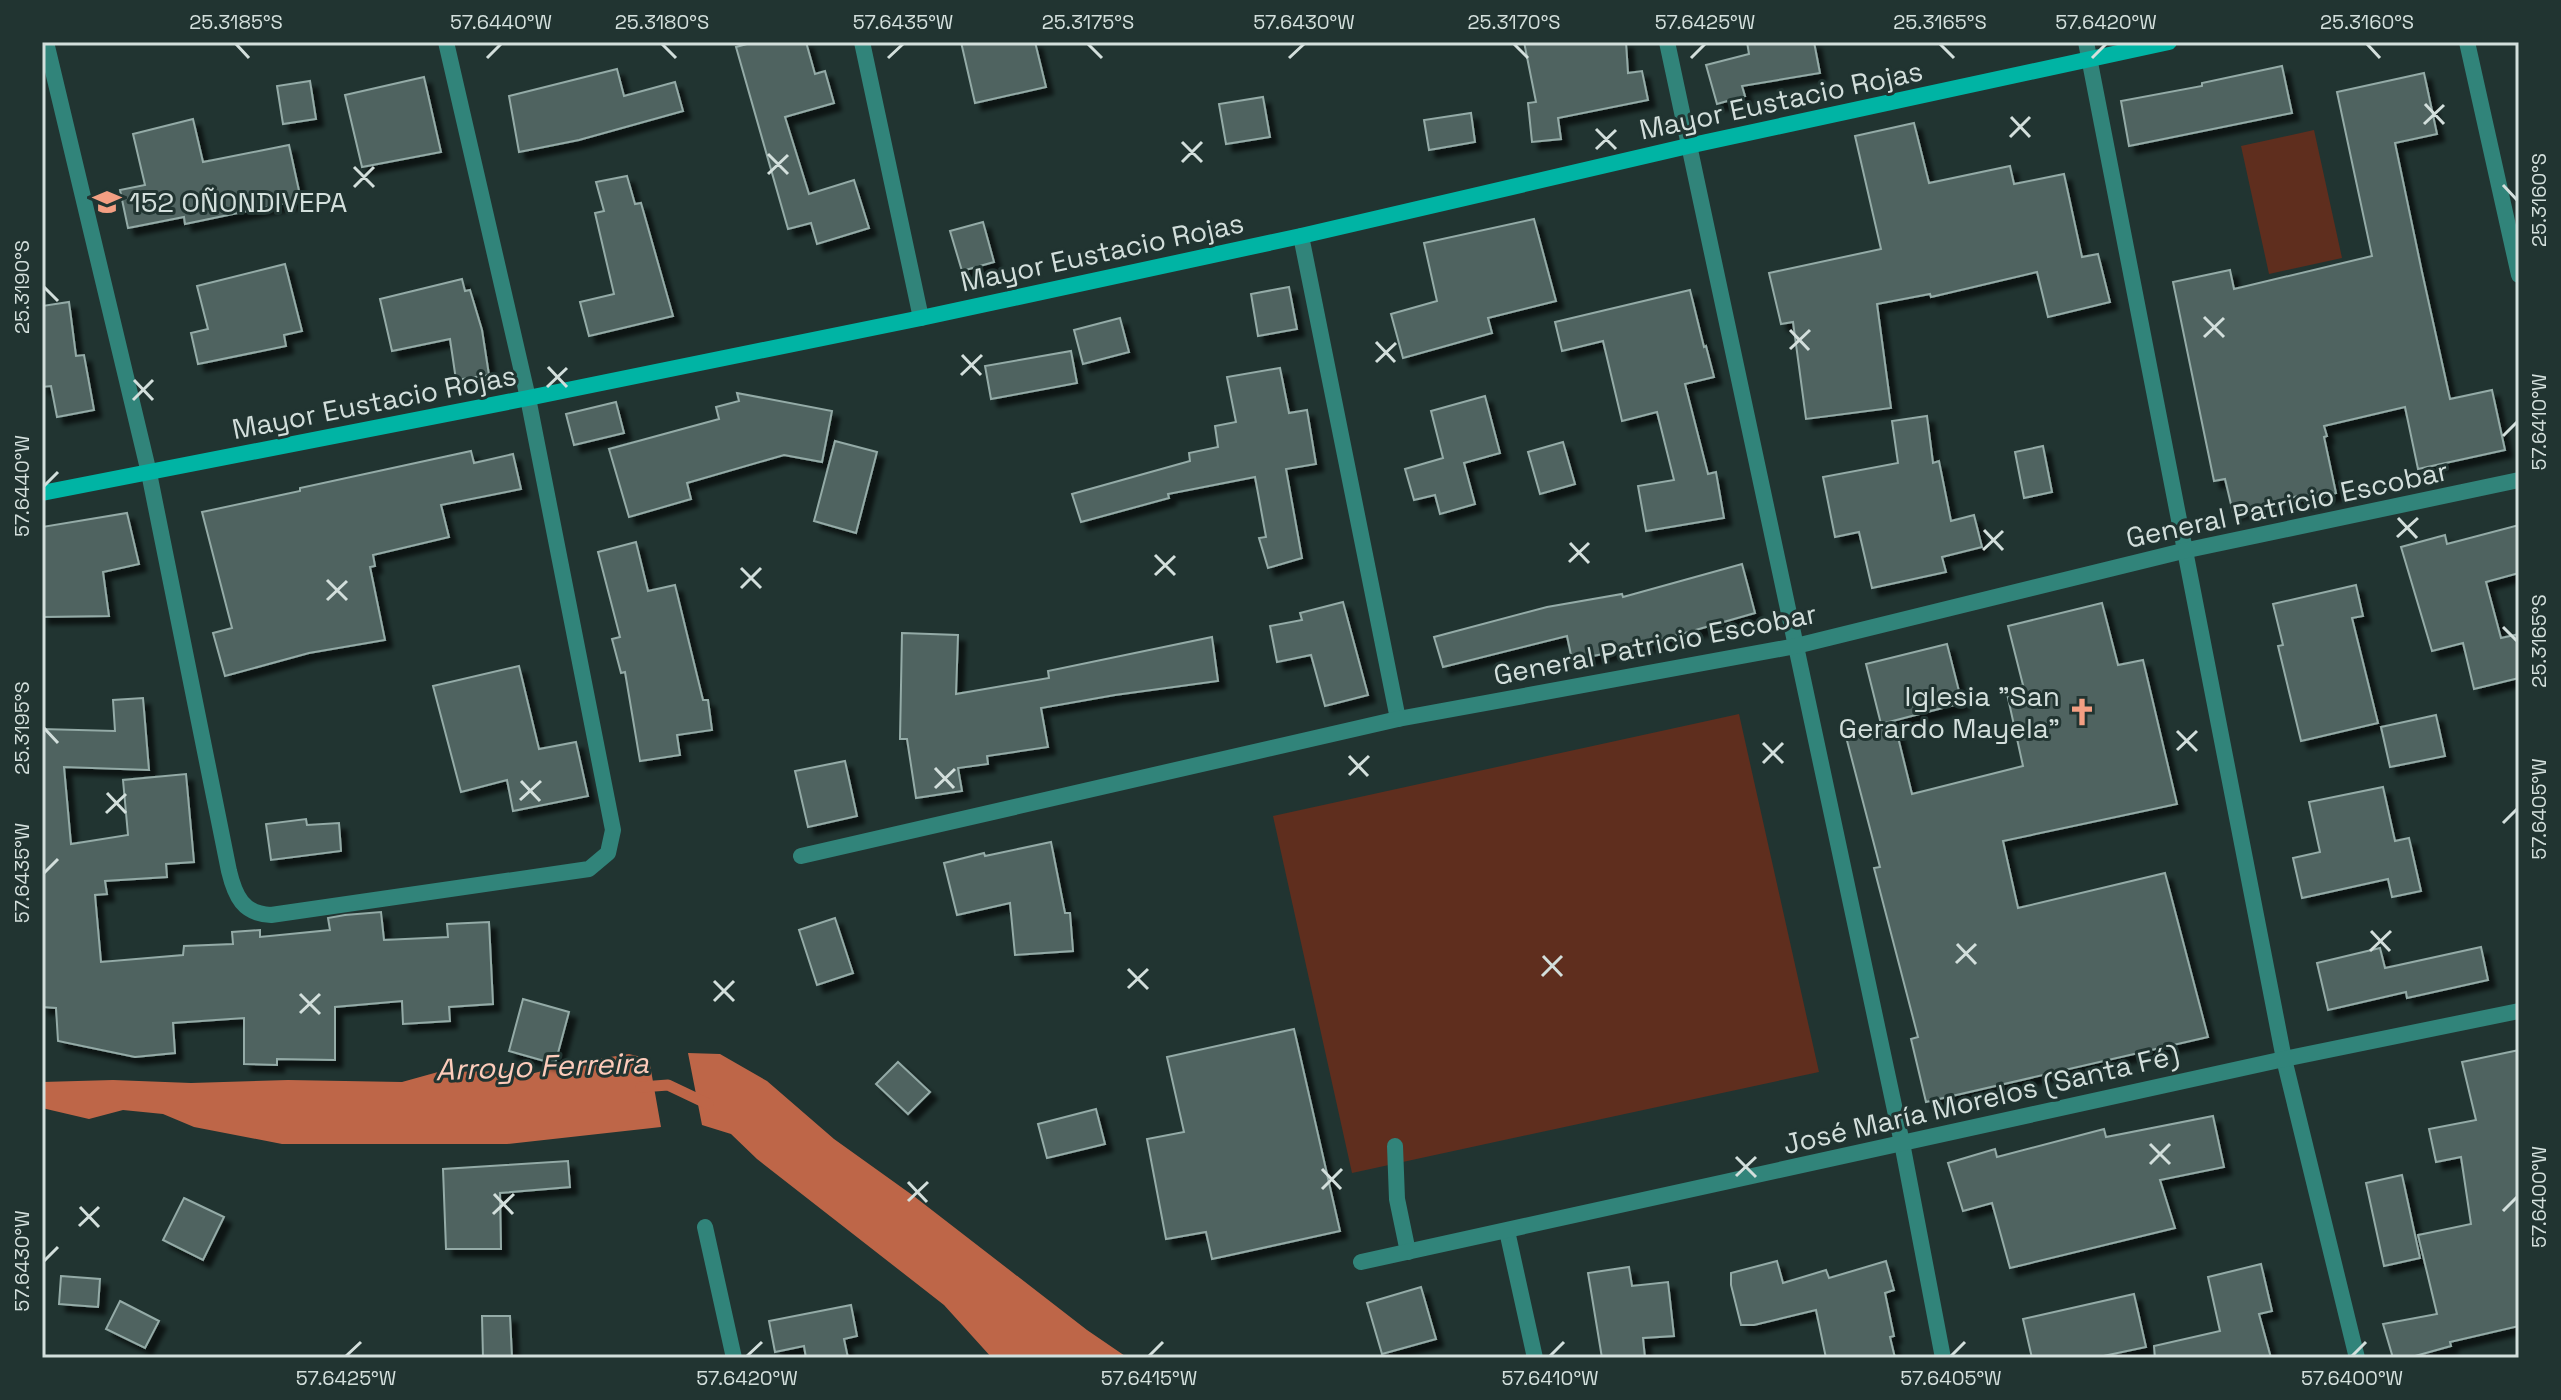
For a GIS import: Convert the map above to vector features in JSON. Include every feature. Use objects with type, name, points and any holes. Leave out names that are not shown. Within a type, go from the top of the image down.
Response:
[{"type":"street","points":[[46,42],[149,473],[229,871],[234,891],[256,915],[589,869],[608,853],[613,830],[528,398],[446,42]]},
{"type":"street","points":[[862,42],[921,318]]},
{"type":"street","points":[[1667,42],[1902,1143],[1943,1358]]},
{"type":"street","name":"Mayor Eustacio Rojas","points":[[42,493],[921,318],[1301,236],[2088,50],[2169,42]]},
{"type":"street","points":[[2467,42],[2519,275]]},
{"type":"street","points":[[2088,50],[2284,1059],[2357,1358]]},
{"type":"street","points":[[1301,236],[1398,719]]},
{"type":"street","name":"General Patricio Escobar","points":[[801,856],[1398,719],[1796,646],[2183,551],[2519,480]]},
{"type":"street","name":"José María Morelos (Santa Fé)","points":[[1361,1262],[2284,1059],[2519,1011]]},
{"type":"street","points":[[1395,1146],[1397,1199],[1408,1252]]},
{"type":"street","points":[[705,1227],[734,1358]]},
{"type":"street","points":[[1507,1231],[1535,1358]]},
{"type":"shaded area","points":[[2314,130],[2342,258],[2269,274],[2241,146]]},
{"type":"shaded area","points":[[1739,714],[1819,1072],[1352,1173],[1273,816]]},
{"type":"shaded area","points":[[688,1053],[720,1054],[767,1081],[834,1139],[1128,1358],[992,1358],[944,1305],[757,1159],[731,1134],[702,1125]]},
{"type":"shaded area","points":[[629,1054],[649,1059],[661,1127],[507,1144],[282,1144],[194,1127],[163,1114],[123,1110],[89,1119],[42,1108],[42,1082],[402,1082],[438,1072],[509,1071],[527,1075],[572,1063]]},
{"type":"building","points":[[754,42],[806,42],[815,74],[825,71],[834,103],[785,117],[809,194],[854,180],[869,228],[817,244],[811,223],[788,229],[736,47]]},
{"type":"building","points":[[961,42],[1035,42],[1046,87],[975,103]]},
{"type":"building","points":[[1524,42],[1626,42],[1628,73],[1642,71],[1648,100],[1558,118],[1561,139],[1532,142],[1528,103],[1536,102]]},
{"type":"building","points":[[1747,42],[1814,42],[1820,73],[1742,86],[1745,96],[1717,104],[1706,65],[1749,54]]},
{"type":"building","points":[[2282,66],[2292,113],[2129,146],[2121,101],[2202,86],[2202,83]]},
{"type":"building","points":[[617,69],[624,96],[675,82],[683,111],[579,140],[519,152],[509,96]]},
{"type":"building","points":[[2424,73],[2437,134],[2395,143],[2422,272],[2450,399],[2492,390],[2505,450],[2418,469],[2405,407],[2324,426],[2336,493],[2305,502],[2302,495],[2233,513],[2225,479],[2214,481],[2173,282],[2230,270],[2234,289],[2372,256],[2337,92]]},
{"type":"building","points":[[424,77],[441,152],[362,167],[345,95]]},
{"type":"building","points":[[310,81],[316,119],[283,124],[277,86]]},
{"type":"building","points":[[1263,97],[1270,137],[1226,144],[1219,104]]},
{"type":"building","points":[[1471,113],[1475,142],[1429,150],[1424,120]]},
{"type":"building","points":[[193,119],[203,162],[289,145],[301,200],[185,224],[184,217],[128,228],[120,190],[145,185],[133,134]]},
{"type":"building","points":[[1914,123],[1929,183],[2010,166],[2014,184],[2064,174],[2082,257],[2098,254],[2110,302],[2048,317],[2037,272],[1931,297],[1930,294],[1877,304],[1891,408],[1806,419],[1793,322],[1781,324],[1769,273],[1881,249],[1855,136]]},
{"type":"building","points":[[627,176],[635,204],[641,203],[673,316],[589,336],[580,302],[614,294],[595,213],[604,211],[596,182]]},
{"type":"building","points":[[1534,219],[1556,301],[1488,318],[1492,333],[1403,358],[1391,314],[1437,301],[1424,243]]},
{"type":"building","points":[[983,222],[994,262],[962,271],[950,231]]},
{"type":"building","points":[[285,264],[302,331],[284,335],[286,346],[198,364],[191,333],[208,329],[197,286]]},
{"type":"building","points":[[462,279],[465,291],[470,290],[482,330],[489,375],[456,380],[450,339],[392,351],[380,299]]},
{"type":"building","points":[[1289,287],[1297,329],[1258,336],[1251,294]]},
{"type":"building","points":[[1690,290],[1714,377],[1685,384],[1708,474],[1716,472],[1724,518],[1646,531],[1638,486],[1674,480],[1657,412],[1622,421],[1603,341],[1562,351],[1555,322]]},
{"type":"building","points":[[69,302],[76,356],[84,355],[94,410],[57,417],[51,386],[42,387],[42,306]]},
{"type":"building","points":[[1120,318],[1129,352],[1083,364],[1074,330]]},
{"type":"building","points":[[1071,351],[1077,383],[991,399],[985,366]]},
{"type":"building","points":[[1280,368],[1289,413],[1307,410],[1316,464],[1286,469],[1302,558],[1268,568],[1259,538],[1266,537],[1255,477],[1168,494],[1169,498],[1081,522],[1072,494],[1190,461],[1189,453],[1218,447],[1215,426],[1236,422],[1227,377]]},
{"type":"building","points":[[737,393],[832,411],[822,462],[784,455],[687,483],[691,499],[629,517],[609,449],[719,419],[716,407],[739,401]]},
{"type":"building","points":[[1485,396],[1500,453],[1464,463],[1475,504],[1440,514],[1435,495],[1414,500],[1405,469],[1443,458],[1431,411]]},
{"type":"building","points":[[616,402],[624,433],[574,445],[566,414]]},
{"type":"building","points":[[1927,416],[1933,463],[1939,461],[1951,521],[1974,515],[1982,547],[1942,557],[1946,572],[1872,588],[1859,532],[1835,537],[1823,477],[1898,463],[1892,421]]},
{"type":"building","points":[[835,441],[877,452],[856,533],[814,521]]},
{"type":"building","points":[[1563,442],[1575,484],[1540,494],[1528,452]]},
{"type":"building","points":[[2043,446],[2052,492],[2024,498],[2015,452]]},
{"type":"building","points":[[471,451],[474,463],[513,454],[521,489],[441,505],[449,537],[373,555],[375,566],[370,567],[385,640],[309,653],[225,676],[213,633],[232,628],[202,512]]},
{"type":"building","points":[[127,513],[139,564],[103,572],[109,616],[42,617],[42,527]]},
{"type":"building","points":[[2519,525],[2519,573],[2486,582],[2501,638],[2519,634],[2519,678],[2474,689],[2463,643],[2432,651],[2401,547],[2445,535],[2447,544]]},
{"type":"building","points":[[636,542],[648,591],[675,585],[703,700],[708,700],[712,730],[677,735],[680,755],[640,761],[625,672],[621,673],[612,639],[620,637],[598,552]]},
{"type":"building","points":[[1742,564],[1755,613],[1629,649],[1572,660],[1567,636],[1443,667],[1434,637],[1547,607],[1622,594],[1623,597]]},
{"type":"building","points":[[2356,585],[2363,616],[2352,618],[2378,723],[2301,741],[2278,646],[2283,645],[2273,604]]},
{"type":"building","points":[[1343,602],[1368,695],[1325,706],[1311,655],[1277,662],[1270,626],[1302,620],[1300,613]]},
{"type":"building","points":[[2102,603],[2118,665],[2143,660],[2177,804],[2003,841],[2018,908],[2165,873],[2208,1037],[1926,1102],[1911,1039],[1918,1037],[1874,868],[1880,867],[1845,733],[1894,721],[1912,794],[2023,766],[2006,689],[2023,685],[2008,626]]},
{"type":"building","points":[[902,633],[958,635],[956,694],[1049,678],[1048,671],[1212,637],[1218,681],[1041,708],[1048,747],[987,756],[988,764],[958,768],[962,791],[916,798],[907,739],[900,739]]},
{"type":"building","points":[[1947,644],[1962,703],[1881,724],[1866,664]]},
{"type":"building","points":[[519,666],[539,749],[576,742],[588,796],[513,811],[507,780],[461,792],[433,686]]},
{"type":"building","points":[[143,698],[149,770],[64,767],[71,844],[128,835],[123,780],[186,774],[194,862],[166,864],[167,877],[105,881],[107,894],[95,895],[101,962],[183,955],[184,946],[233,944],[232,932],[260,930],[260,937],[330,930],[328,918],[345,915],[381,912],[384,940],[448,937],[447,924],[489,922],[493,1004],[449,1007],[450,1021],[403,1024],[402,1001],[335,1007],[335,1060],[277,1059],[277,1065],[244,1064],[244,1018],[173,1023],[175,1053],[135,1057],[58,1041],[56,1008],[42,1007],[42,729],[115,731],[113,700]]},
{"type":"building","points":[[2436,715],[2445,756],[2390,767],[2381,727]]},
{"type":"building","points":[[845,761],[857,816],[808,827],[795,771]]},
{"type":"building","points":[[2383,787],[2395,841],[2409,838],[2421,891],[2392,897],[2388,879],[2302,898],[2293,858],[2320,852],[2309,802]]},
{"type":"building","points":[[306,819],[307,825],[339,823],[341,851],[271,860],[266,824]]},
{"type":"building","points":[[1051,842],[1065,913],[1070,913],[1073,951],[1015,955],[1010,903],[957,915],[944,863]]},
{"type":"building","points":[[835,918],[853,973],[817,985],[799,930]]},
{"type":"building","points":[[2481,947],[2488,980],[2407,998],[2406,992],[2328,1010],[2317,963],[2380,948],[2385,968]]},
{"type":"building","points":[[523,999],[569,1012],[555,1064],[509,1051]]},
{"type":"building","points":[[1294,1029],[1340,1231],[1212,1259],[1206,1232],[1166,1239],[1147,1139],[1184,1132],[1167,1057]]},
{"type":"building","points":[[2519,1050],[2519,1326],[2450,1342],[2451,1346],[2408,1358],[2393,1358],[2383,1324],[2437,1314],[2418,1235],[2471,1224],[2461,1157],[2436,1162],[2429,1129],[2476,1120],[2462,1062]]},
{"type":"building","points":[[898,1062],[930,1092],[908,1114],[876,1084]]},
{"type":"building","points":[[1096,1109],[1105,1144],[1047,1158],[1038,1124]]},
{"type":"building","points":[[2213,1116],[2224,1167],[2160,1180],[2175,1228],[2010,1268],[1992,1203],[1963,1211],[1948,1163],[1995,1149],[1997,1157],[2104,1129],[2106,1137]]},
{"type":"building","points":[[568,1161],[570,1187],[500,1193],[501,1249],[446,1249],[443,1169]]},
{"type":"building","points":[[2402,1175],[2420,1258],[2384,1266],[2366,1183]]},
{"type":"building","points":[[184,1198],[224,1217],[203,1260],[163,1240]]},
{"type":"building","points":[[1777,1261],[1783,1283],[1826,1270],[1829,1278],[1886,1261],[1894,1290],[1885,1293],[1895,1358],[1826,1358],[1816,1310],[1754,1325],[1741,1325],[1731,1273]]},
{"type":"building","points":[[2261,1264],[2272,1311],[2259,1314],[2271,1358],[2155,1358],[2154,1346],[2220,1331],[2208,1277]]},
{"type":"building","points":[[1629,1267],[1632,1286],[1668,1282],[1674,1336],[1643,1338],[1645,1358],[1602,1358],[1588,1273]]},
{"type":"building","points":[[61,1276],[100,1279],[98,1307],[59,1304]]},
{"type":"building","points":[[1421,1287],[1436,1339],[1382,1354],[1367,1303]]},
{"type":"building","points":[[2134,1294],[2146,1347],[2094,1358],[2032,1358],[2023,1319]]},
{"type":"building","points":[[120,1301],[159,1321],[145,1348],[106,1329]]},
{"type":"building","points":[[851,1305],[857,1336],[844,1339],[848,1358],[806,1358],[804,1346],[775,1352],[769,1321]]},
{"type":"building","points":[[482,1316],[510,1316],[512,1358],[483,1358]]},
{"type":"waterway","name":"Arroyo Ferreira","points":[[641,1087],[668,1085],[708,1104]]},
{"type":"place","name":"152 OÑONDIVEPA","points":[[107,202]]},
{"type":"place","name":"Iglesia \"San Gerardo Mayela\"","points":[[2082,712]]}]
